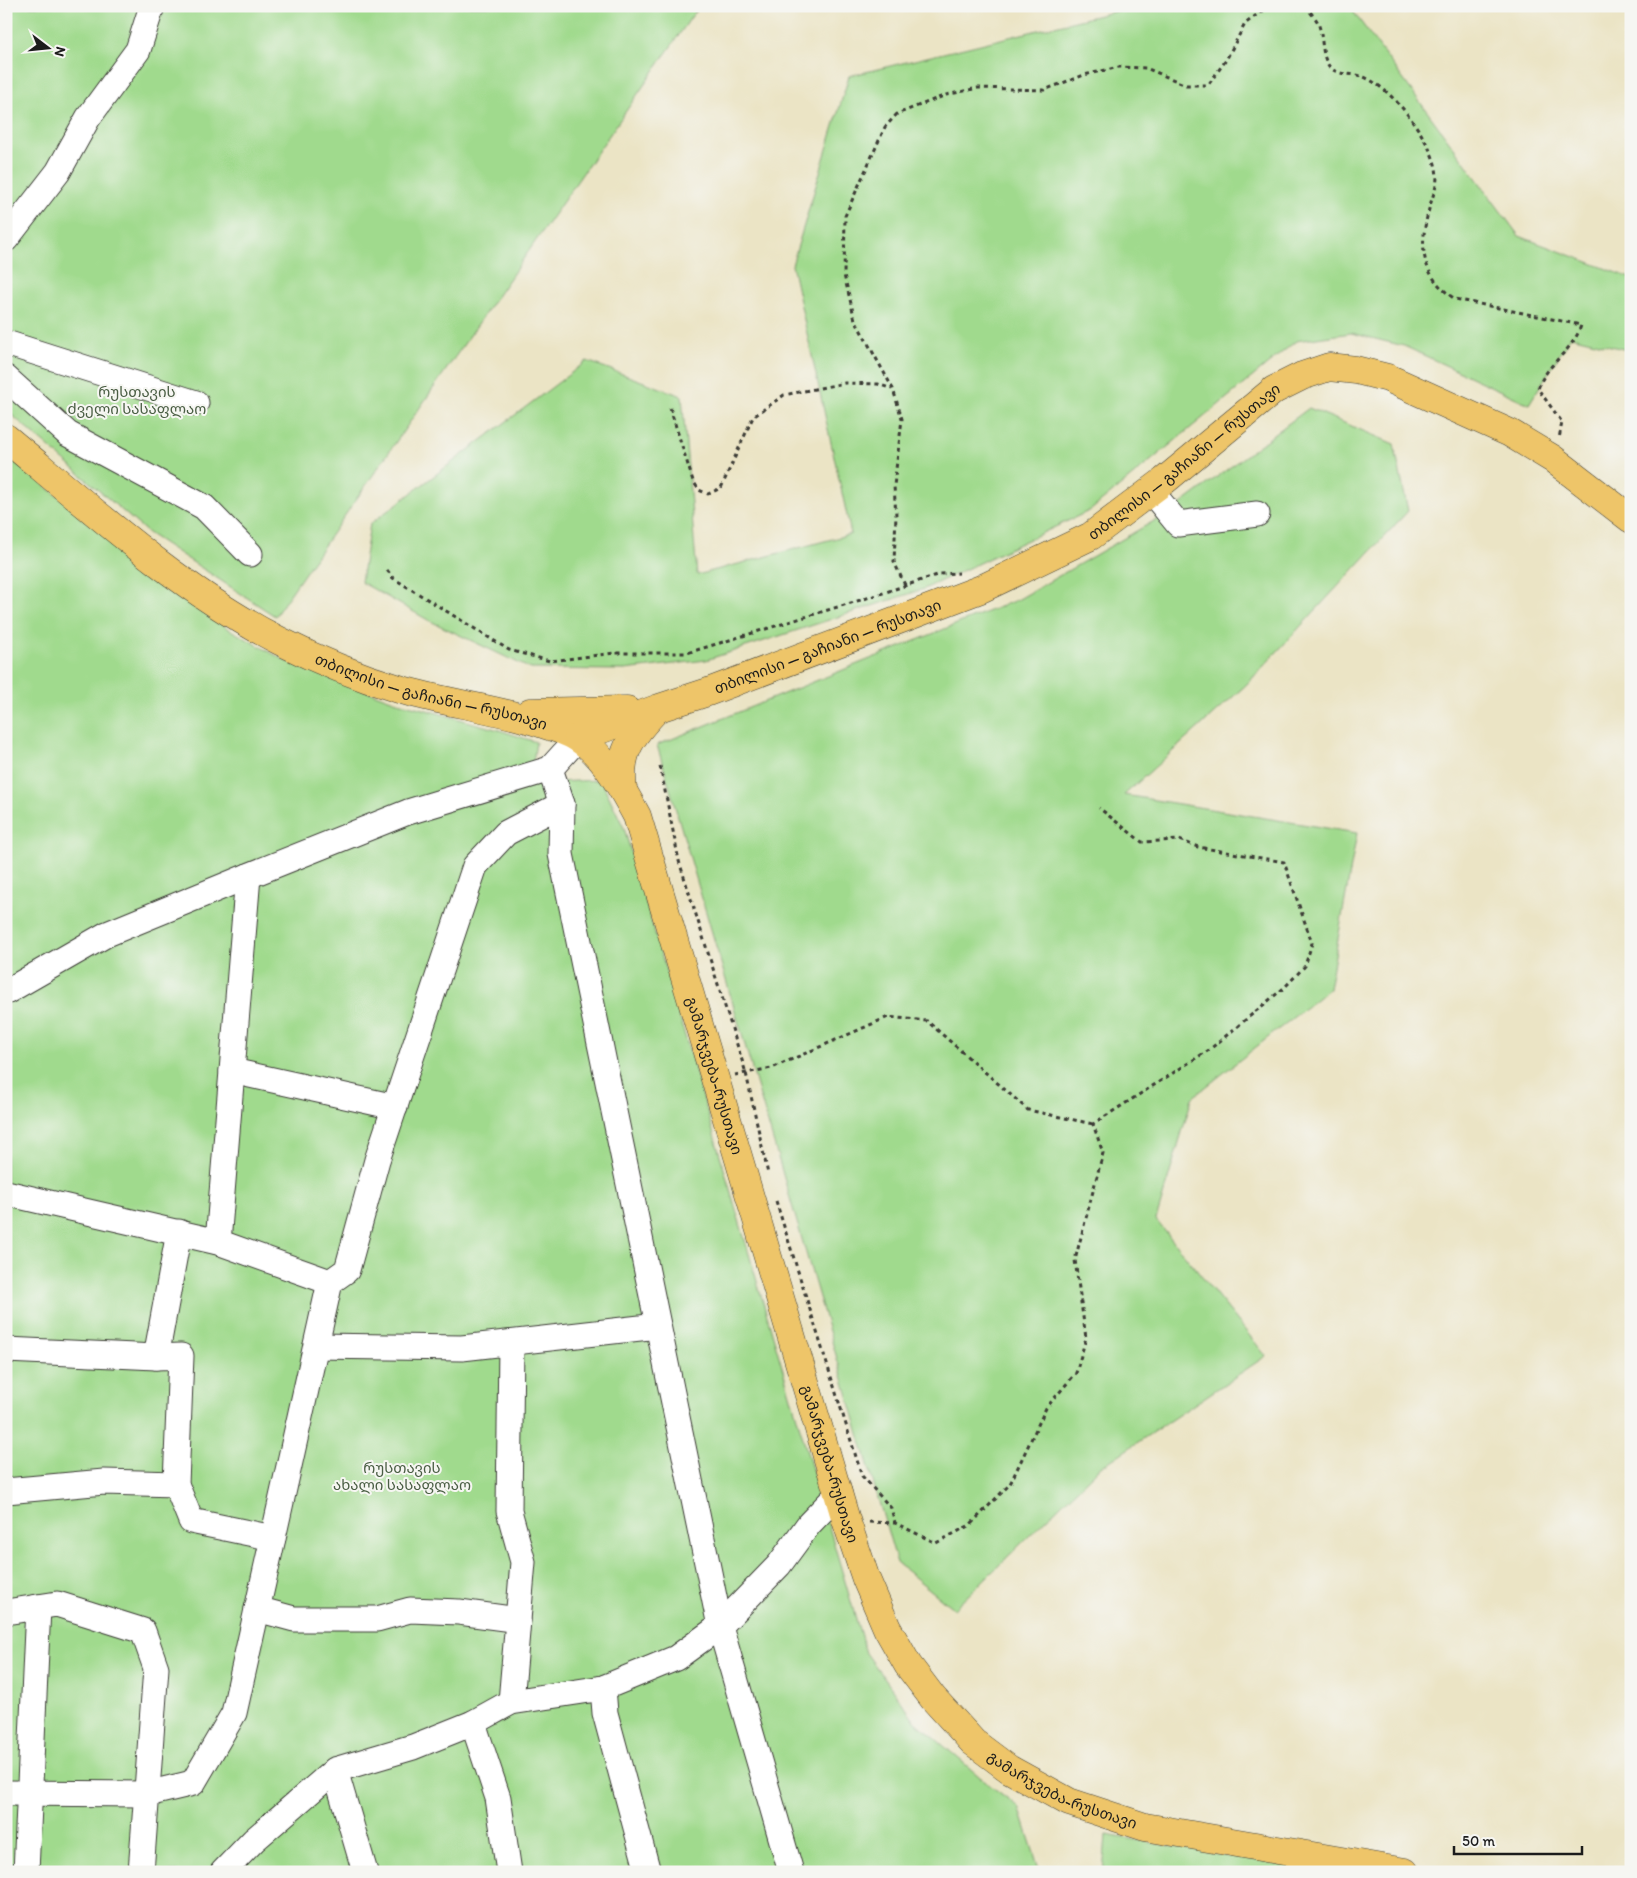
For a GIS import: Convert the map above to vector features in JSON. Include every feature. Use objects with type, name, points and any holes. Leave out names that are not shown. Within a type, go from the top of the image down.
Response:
[{"type":"main road","name":"თბილისი — გაჩიანი — რუსთავი","points":[[6,438],[141,548],[216,605],[279,641],[330,664],[399,690],[530,719],[578,738],[708,692],[998,581],[1092,536],[1274,390],[1302,376],[1329,367],[1356,370],[1388,378],[1510,433],[1553,459],[1631,519]]},
{"type":"main road","points":[[495,710],[600,712],[659,708]]},
{"type":"main road","points":[[623,790],[621,776],[627,748],[634,732],[659,708]]},
{"type":"main road","name":"გამარჯვება-რუსთავი","points":[[578,738],[606,765],[623,790],[637,816],[846,1520],[866,1579],[886,1628],[908,1665],[933,1698],[973,1742],[1009,1768],[1069,1802],[1145,1828],[1405,1872]]},
{"type":"street","points":[[6,239],[58,172],[88,118],[138,50],[152,6]]},
{"type":"street","points":[[6,343],[196,403]]},
{"type":"street","points":[[6,378],[68,434],[204,507],[250,554]]},
{"type":"street","points":[[1151,490],[1178,524],[1257,514]]},
{"type":"street","points":[[6,992],[107,934],[248,876],[408,812],[550,769],[578,738]]},
{"type":"street","points":[[550,769],[562,804],[561,854],[720,1626],[791,1872]]},
{"type":"street","points":[[18,1794],[147,1794],[193,1783],[234,1714],[330,1282],[348,1270],[377,1160],[475,866],[506,833],[562,804]]},
{"type":"street","points":[[218,1242],[248,876]]},
{"type":"street","points":[[232,1071],[395,1107]]},
{"type":"street","points":[[6,1193],[218,1242],[330,1282]]},
{"type":"street","points":[[156,1357],[179,1232]]},
{"type":"street","points":[[316,1346],[462,1348],[658,1326]]},
{"type":"street","points":[[511,1343],[509,1511],[523,1562],[511,1702]]},
{"type":"street","points":[[6,1350],[156,1357],[181,1356],[176,1484],[191,1521],[273,1538]]},
{"type":"street","points":[[6,1491],[104,1482],[176,1484]]},
{"type":"street","points":[[234,1867],[335,1770],[413,1747],[474,1723],[511,1702],[602,1688],[676,1658],[720,1626],[779,1565],[809,1524],[839,1493]]},
{"type":"street","points":[[6,1612],[56,1604],[143,1630],[156,1668],[141,1872]]},
{"type":"street","points":[[26,1872],[18,1794],[38,1607]]},
{"type":"street","points":[[257,1609],[294,1619],[377,1619],[410,1610],[459,1612],[518,1620]]},
{"type":"street","points":[[602,1688],[605,1713],[648,1872]]},
{"type":"street","points":[[474,1723],[498,1798],[509,1872]]},
{"type":"street","points":[[335,1770],[365,1872]]},
{"type":"path","points":[[905,586],[894,562],[896,515],[894,486],[902,419],[893,389],[856,320],[844,275],[845,216],[885,127],[897,114],[946,95],[978,88],[1044,90],[1084,75],[1119,67],[1146,68],[1186,85],[1208,86],[1226,60],[1245,24],[1260,13],[1275,6]]},
{"type":"path","points":[[1305,6],[1318,22],[1329,66],[1340,73],[1362,76],[1384,89],[1424,136],[1438,182],[1429,208],[1422,245],[1429,273],[1440,289],[1455,299],[1581,325],[1577,338],[1541,378],[1538,389],[1562,422],[1553,459]]},
{"type":"path","points":[[670,408],[693,481],[699,490],[708,494],[721,488],[753,417],[784,395],[845,383],[878,384],[893,389]]},
{"type":"path","points":[[387,570],[392,578],[510,650],[550,661],[615,654],[687,653],[940,574],[979,572],[998,581]]},
{"type":"path","points":[[660,766],[679,861],[746,1073],[769,1176]]},
{"type":"path","points":[[716,1079],[772,1068],[888,1017],[927,1021],[1028,1110],[1093,1124],[1209,1050],[1285,986],[1305,966],[1312,943],[1284,862],[1198,847],[1179,840],[1142,842],[1099,808]]},
{"type":"path","points":[[846,1520],[895,1523],[936,1543],[970,1525],[1010,1484],[1046,1408],[1076,1373],[1086,1338],[1075,1260],[1102,1153],[1093,1124]]},
{"type":"path","points":[[774,1195],[862,1476],[891,1508],[895,1523]]},
{"type":"green space","name":"რუსთავის ძველი სასაფლაო","points":[[6,6],[699,6],[275,616],[148,533],[6,410]]},
{"type":"green space","points":[[1137,6],[1349,6],[1519,236],[1631,278],[1631,351],[1571,336],[1529,404],[1404,346],[1351,333],[1296,341],[1091,510],[924,589],[706,660],[625,670],[531,669],[428,620],[361,582],[370,524],[587,361],[682,396],[697,575],[851,534],[792,265],[849,76]]},
{"type":"green space","points":[[1309,408],[1394,444],[1408,511],[1246,685],[1124,795],[1357,833],[1329,989],[1192,1098],[1156,1220],[1266,1356],[1098,1469],[954,1609],[897,1563],[657,745],[1019,599],[1173,510]]},
{"type":"green space","name":"რუსთავის ახალი სასაფლაო","points":[[6,455],[227,628],[284,660],[394,701],[536,742],[530,783],[601,780],[624,828],[866,1653],[916,1722],[987,1783],[1019,1807],[1040,1872],[6,1872]]},
{"type":"green space","points":[[1106,1835],[1324,1872],[1103,1872]]}]
